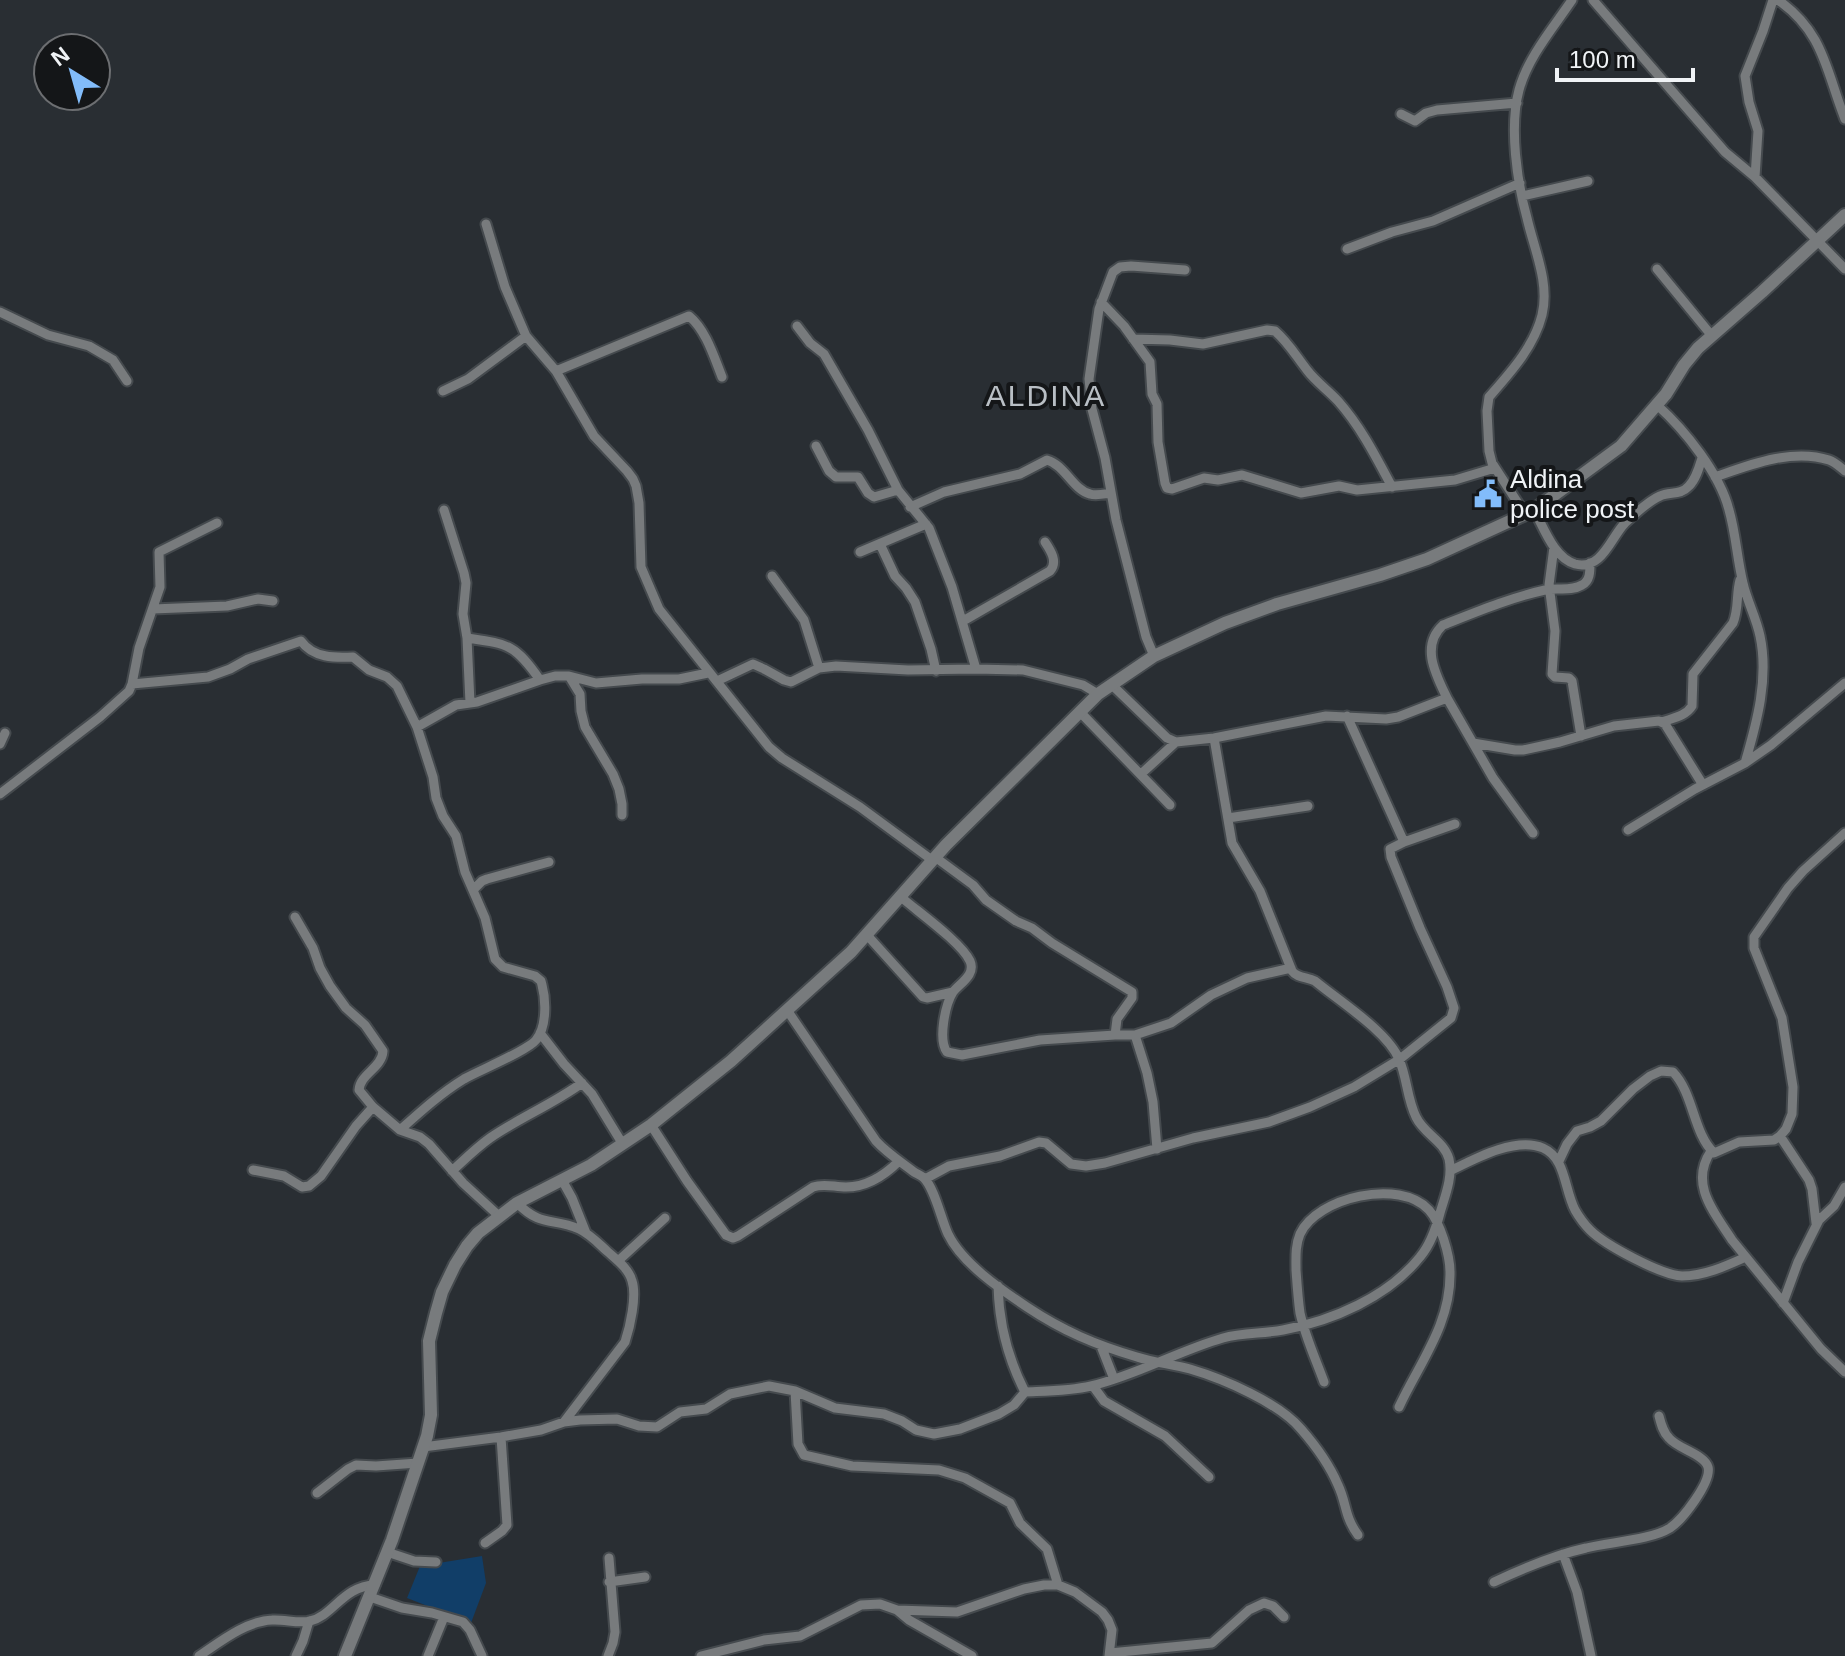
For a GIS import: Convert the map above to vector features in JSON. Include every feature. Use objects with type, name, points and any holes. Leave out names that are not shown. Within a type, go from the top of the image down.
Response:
[{"type":"street","points":[[1572,0],[1534,55],[1523,78],[1517,103],[1516,153],[1520,183],[1541,272],[1544,305],[1531,342],[1487,402],[1489,451],[1495,468],[1554,547],[1574,563],[1590,563],[1607,550],[1626,523],[1656,498],[1686,489],[1694,479],[1702,458]]},
{"type":"street","points":[[1593,0],[1725,152],[1755,177],[1845,269]]},
{"type":"street","points":[[1755,177],[1758,131],[1745,76],[1776,0],[1800,17],[1811,31],[1845,119]]},
{"type":"street","points":[[1401,114],[1415,121],[1437,110],[1517,103]]},
{"type":"street","points":[[1522,196],[1588,181]]},
{"type":"street","points":[[1347,249],[1433,221],[1520,183]]},
{"type":"street","points":[[345,1656],[373,1591],[423,1447],[431,1415],[429,1341],[442,1292],[467,1246],[517,1203],[591,1165],[651,1125],[731,1061],[867,935],[934,858],[1111,684],[1154,656],[1249,614],[1427,559],[1530,512],[1615,451],[1657,405],[1690,358],[1845,215]]},
{"type":"street","points":[[486,224],[505,287],[526,336],[556,371],[594,436],[633,479],[638,495],[641,567],[662,614],[756,732],[782,758],[973,885],[986,900],[1016,921],[1132,992],[1132,998],[1117,1019],[1115,1035]]},
{"type":"street","points":[[1154,656],[1146,637],[1118,530],[1105,458],[1092,409],[1091,367],[1101,302],[1113,272],[1120,267],[1185,270]]},
{"type":"street","points":[[1657,269],[1712,336]]},
{"type":"street","points":[[1101,302],[1124,326],[1151,365],[1152,394],[1157,404],[1158,442],[1167,488],[1204,478],[1218,480],[1242,475],[1301,493],[1339,486],[1357,490],[1455,480],[1495,468]]},
{"type":"street","points":[[0,312],[48,335],[89,346],[113,360],[127,381]]},
{"type":"street","points":[[556,371],[689,316],[702,333],[722,377]]},
{"type":"street","points":[[797,326],[810,343],[824,354],[898,490],[926,524],[946,568],[976,669]]},
{"type":"street","points":[[1133,339],[1203,344],[1267,330],[1275,331],[1354,422],[1392,487]]},
{"type":"street","points":[[443,391],[468,379],[526,336]]},
{"type":"street","points":[[1657,405],[1678,426],[1702,458],[1729,507],[1741,576],[1761,638],[1763,668],[1755,728],[1745,763]]},
{"type":"street","points":[[816,446],[829,471],[836,477],[858,477],[874,497],[898,490]]},
{"type":"street","points":[[1715,477],[1786,457],[1827,459],[1845,471]]},
{"type":"street","points":[[910,507],[944,492],[1010,477],[1047,460],[1056,463],[1085,492],[1093,495],[1111,493]]},
{"type":"street","points":[[444,510],[466,583],[463,614],[470,703]]},
{"type":"street","points":[[0,794],[129,691],[139,648],[160,587],[159,552],[217,523]]},
{"type":"street","points":[[860,552],[926,524]]},
{"type":"street","points":[[963,621],[1050,571],[1054,562],[1045,542]]},
{"type":"street","points":[[880,544],[895,576],[915,602],[936,671]]},
{"type":"street","points":[[1554,547],[1549,589],[1555,631],[1552,674],[1572,681],[1581,736]]},
{"type":"street","points":[[1533,833],[1493,778],[1447,698],[1435,673],[1432,640],[1443,625],[1503,602],[1549,589],[1565,590],[1583,585],[1589,579],[1590,563]]},
{"type":"street","points":[[772,576],[804,620],[819,668]]},
{"type":"street","points":[[1473,743],[1523,750],[1614,726],[1662,722],[1687,713],[1692,706],[1693,674],[1735,618],[1741,576]]},
{"type":"street","points":[[153,609],[227,606],[258,599],[273,601]]},
{"type":"street","points":[[467,638],[512,648],[540,680]]},
{"type":"street","points":[[132,684],[208,677],[301,641],[314,653],[337,658],[353,657],[369,670],[387,677],[401,691],[417,727],[433,777],[436,798],[443,816],[455,833],[465,872],[485,918],[497,963],[531,974],[541,981],[544,998],[540,1033],[533,1043],[450,1088],[400,1130]]},
{"type":"street","points":[[717,681],[753,664],[791,682],[819,668],[836,666],[936,671],[976,669],[1033,672],[1083,685],[1098,694]]},
{"type":"street","points":[[417,727],[456,705],[499,695],[555,676],[569,676],[593,683],[679,679],[708,673]]},
{"type":"street","points":[[569,676],[580,694],[585,727],[619,789],[622,815]]},
{"type":"street","points":[[580,694],[593,683]]},
{"type":"street","points":[[1628,830],[1745,763],[1845,683]]},
{"type":"street","points":[[1111,684],[1167,738],[1176,742],[1214,738],[1326,716],[1386,719],[1447,698]]},
{"type":"street","points":[[1081,713],[1170,805]]},
{"type":"street","points":[[1347,716],[1404,842]]},
{"type":"street","points":[[1662,722],[1703,785]]},
{"type":"street","points":[[0,744],[5,733]]},
{"type":"street","points":[[423,1447],[541,1430],[564,1422],[617,1419],[657,1427],[680,1412],[706,1409],[730,1394],[769,1386],[795,1391],[835,1408],[884,1414],[916,1430],[934,1434],[960,1429],[999,1414],[1014,1405],[1025,1392],[1093,1386],[1222,1338],[1304,1325],[1341,1312],[1391,1285],[1421,1256],[1431,1240],[1450,1171],[1449,1161],[1442,1145],[1417,1121],[1400,1059],[1394,1049],[1376,1030],[1315,981],[1298,977],[1291,968],[1260,891],[1232,843],[1214,738]]},
{"type":"street","points":[[1141,774],[1176,742]]},
{"type":"street","points":[[1228,818],[1308,806]]},
{"type":"street","points":[[925,1179],[949,1166],[1000,1156],[1039,1142],[1046,1143],[1071,1164],[1080,1167],[1269,1122],[1354,1087],[1400,1059],[1451,1018],[1454,1008],[1389,852],[1404,842],[1455,824]]},
{"type":"street","points":[[1559,1161],[1573,1134],[1601,1121],[1641,1082],[1661,1071],[1673,1072],[1680,1081],[1711,1151],[1717,1153],[1739,1142],[1768,1142],[1780,1136],[1792,1114],[1793,1087],[1782,1018],[1754,948],[1754,937],[1788,888],[1845,833]]},
{"type":"street","points":[[473,890],[487,879],[549,862]]},
{"type":"street","points":[[867,935],[923,997],[953,992],[961,986],[972,968],[970,962],[956,944],[901,897]]},
{"type":"street","points":[[295,917],[330,986],[346,1008],[365,1025],[383,1051],[383,1058],[358,1085],[359,1090],[400,1130],[424,1140],[499,1216]]},
{"type":"street","points":[[953,992],[946,1011],[942,1038],[944,1049],[953,1054],[974,1054],[1040,1040],[1135,1035],[1152,1031],[1171,1023],[1211,995],[1247,978],[1291,968]]},
{"type":"street","points":[[787,1010],[876,1141],[925,1179],[954,1245],[966,1261],[1027,1307],[1071,1334],[1101,1346],[1191,1369],[1267,1402],[1287,1415],[1301,1428],[1332,1473],[1349,1524],[1358,1535]]},
{"type":"street","points":[[540,1033],[592,1094],[622,1143]]},
{"type":"street","points":[[1135,1035],[1150,1087],[1157,1149]]},
{"type":"street","points":[[452,1171],[491,1137],[582,1083]]},
{"type":"street","points":[[253,1170],[284,1176],[302,1187],[309,1186],[321,1176],[373,1107]]},
{"type":"street","points":[[651,1125],[729,1238],[738,1236],[813,1187],[823,1184],[859,1185],[883,1174],[899,1161]]},
{"type":"street","points":[[1780,1136],[1809,1180],[1816,1225]]},
{"type":"street","points":[[1450,1171],[1476,1158],[1516,1146],[1540,1146],[1559,1161],[1568,1195],[1577,1214],[1591,1231],[1628,1255],[1680,1276],[1723,1267],[1746,1257]]},
{"type":"street","points":[[1711,1151],[1703,1167],[1703,1192],[1732,1240],[1821,1349],[1845,1372]]},
{"type":"street","points":[[562,1180],[586,1233]]},
{"type":"street","points":[[1783,1303],[1816,1225],[1823,1214],[1834,1206],[1845,1187]]},
{"type":"street","points":[[1324,1382],[1301,1315],[1295,1250],[1300,1233],[1321,1210],[1351,1198],[1387,1194],[1408,1196],[1428,1209],[1444,1238],[1451,1270],[1444,1319],[1399,1407]]},
{"type":"street","points":[[517,1203],[536,1218],[586,1233],[631,1276],[634,1289],[627,1338],[564,1422]]},
{"type":"street","points":[[618,1261],[665,1218]]},
{"type":"street","points":[[998,1286],[1003,1333],[1025,1392]]},
{"type":"street","points":[[1101,1346],[1114,1379]]},
{"type":"street","points":[[1093,1386],[1104,1401],[1165,1436],[1209,1477]]},
{"type":"street","points":[[795,1391],[798,1444],[804,1455],[852,1466],[939,1470],[965,1478],[1010,1503],[1020,1523],[1047,1549],[1058,1585]]},
{"type":"street","points":[[1494,1582],[1563,1554],[1650,1536],[1672,1527],[1695,1501],[1708,1476],[1708,1467],[1698,1456],[1667,1437],[1659,1416]]},
{"type":"street","points":[[485,1543],[507,1525],[501,1437]]},
{"type":"street","points":[[317,1493],[356,1465],[418,1463]]},
{"type":"street","points":[[387,1552],[414,1561],[436,1562]]},
{"type":"street","points":[[1563,1554],[1577,1592],[1591,1656]]},
{"type":"street","points":[[608,1656],[615,1632],[609,1558]]},
{"type":"street","points":[[609,1582],[645,1577]]},
{"type":"street","points":[[199,1656],[231,1635],[261,1622],[276,1619],[309,1621],[367,1585],[402,1608],[466,1624],[482,1656]]},
{"type":"street","points":[[701,1656],[764,1640],[800,1636],[861,1605],[957,1612],[1033,1587],[1058,1585],[1075,1592],[1108,1620],[1112,1630],[1109,1654],[1212,1643],[1249,1610],[1264,1603],[1269,1603],[1284,1617]]},
{"type":"street","points":[[897,1610],[958,1653],[972,1656]]},
{"type":"street","points":[[428,1656],[444,1617]]},
{"type":"street","points":[[296,1656],[309,1621]]},
{"type":"shaded area","points":[[482,1556],[486,1583],[471,1623],[407,1598],[420,1566]]},
{"type":"place","name":"Aldina police post","points":[[1488,494]]},
{"type":"district","name":"ALDINA","points":[[1046,396]]}]
